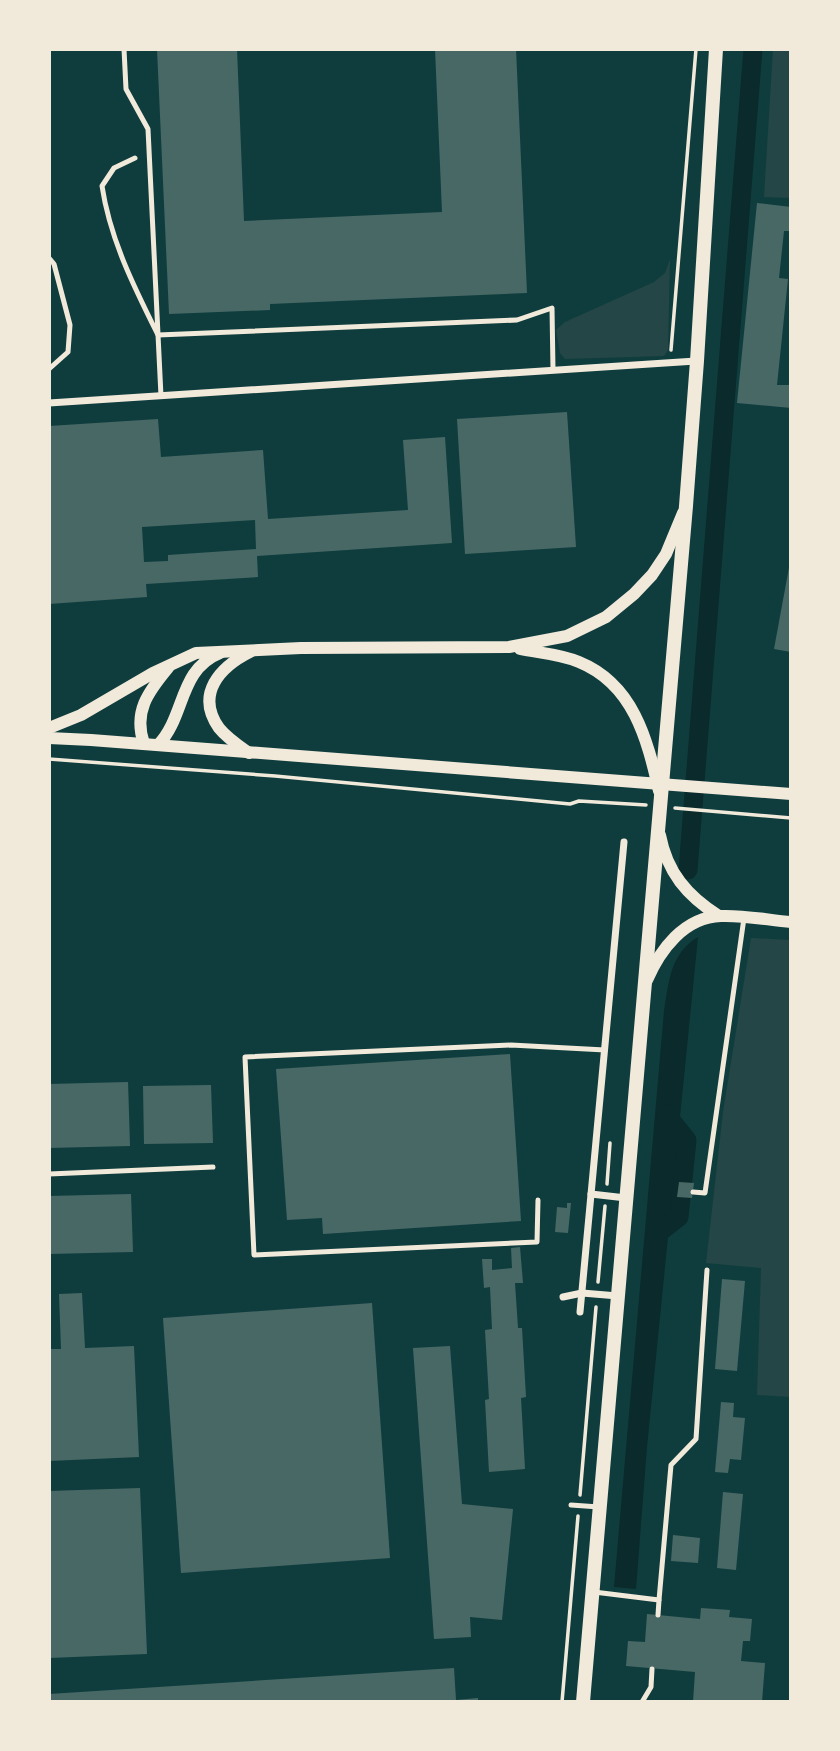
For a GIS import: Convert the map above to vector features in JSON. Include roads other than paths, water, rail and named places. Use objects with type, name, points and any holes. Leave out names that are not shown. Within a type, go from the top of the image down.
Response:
[{"type":"main road","points":[[583,1702],[686,506],[716,49]]},
{"type":"street","points":[[49,403],[697,361]]},
{"type":"street","points":[[509,647],[567,636],[591,626],[614,611],[635,594],[652,575],[666,554],[686,506]]},
{"type":"street","points":[[49,728],[90,711],[196,653],[257,649],[509,647],[579,662],[613,683],[635,712],[651,753],[661,799]]},
{"type":"street","points":[[250,753],[220,730],[214,719],[211,696],[219,674],[227,665],[257,649]]},
{"type":"street","points":[[151,744],[173,726],[187,684],[194,673],[215,655],[228,650]]},
{"type":"street","points":[[151,744],[140,724],[143,704],[152,687],[171,665]]},
{"type":"street","points":[[49,738],[791,794]]},
{"type":"street","points":[[659,828],[663,851],[684,889],[700,904],[719,916]]},
{"type":"street","points":[[580,1312],[624,842]]},
{"type":"street","points":[[645,984],[654,963],[666,946],[681,932],[699,921],[719,916],[791,922]]},
{"type":"street","points":[[592,1194],[626,1198]]},
{"type":"street","points":[[563,1297],[582,1293],[618,1296]]},
{"type":"lane","points":[[124,49],[126,89],[148,129],[161,396]]},
{"type":"lane","points":[[135,158],[114,168],[102,186],[107,217],[135,291],[158,335]]},
{"type":"lane","points":[[49,258],[54,264],[70,325],[68,352],[49,369]]},
{"type":"lane","points":[[158,335],[517,320],[552,309],[553,370]]},
{"type":"lane","points":[[692,1192],[705,1193],[744,918]]},
{"type":"lane","points":[[538,1200],[537,1242],[254,1255],[245,1056],[511,1045],[605,1050]]},
{"type":"lane","points":[[539,1046],[539,1056]]},
{"type":"lane","points":[[49,1174],[213,1167]]},
{"type":"lane","points":[[657,1615],[671,1465],[696,1439],[707,1269]]},
{"type":"lane","points":[[571,1505],[599,1507]]},
{"type":"lane","points":[[592,1592],[659,1600]]},
{"type":"lane","points":[[642,1702],[651,1687],[652,1668]]},
{"type":"waterway","points":[[688,870],[753,49]]},
{"type":"waterway","points":[[656,1235],[679,1217],[687,1140],[666,1114]]}]
